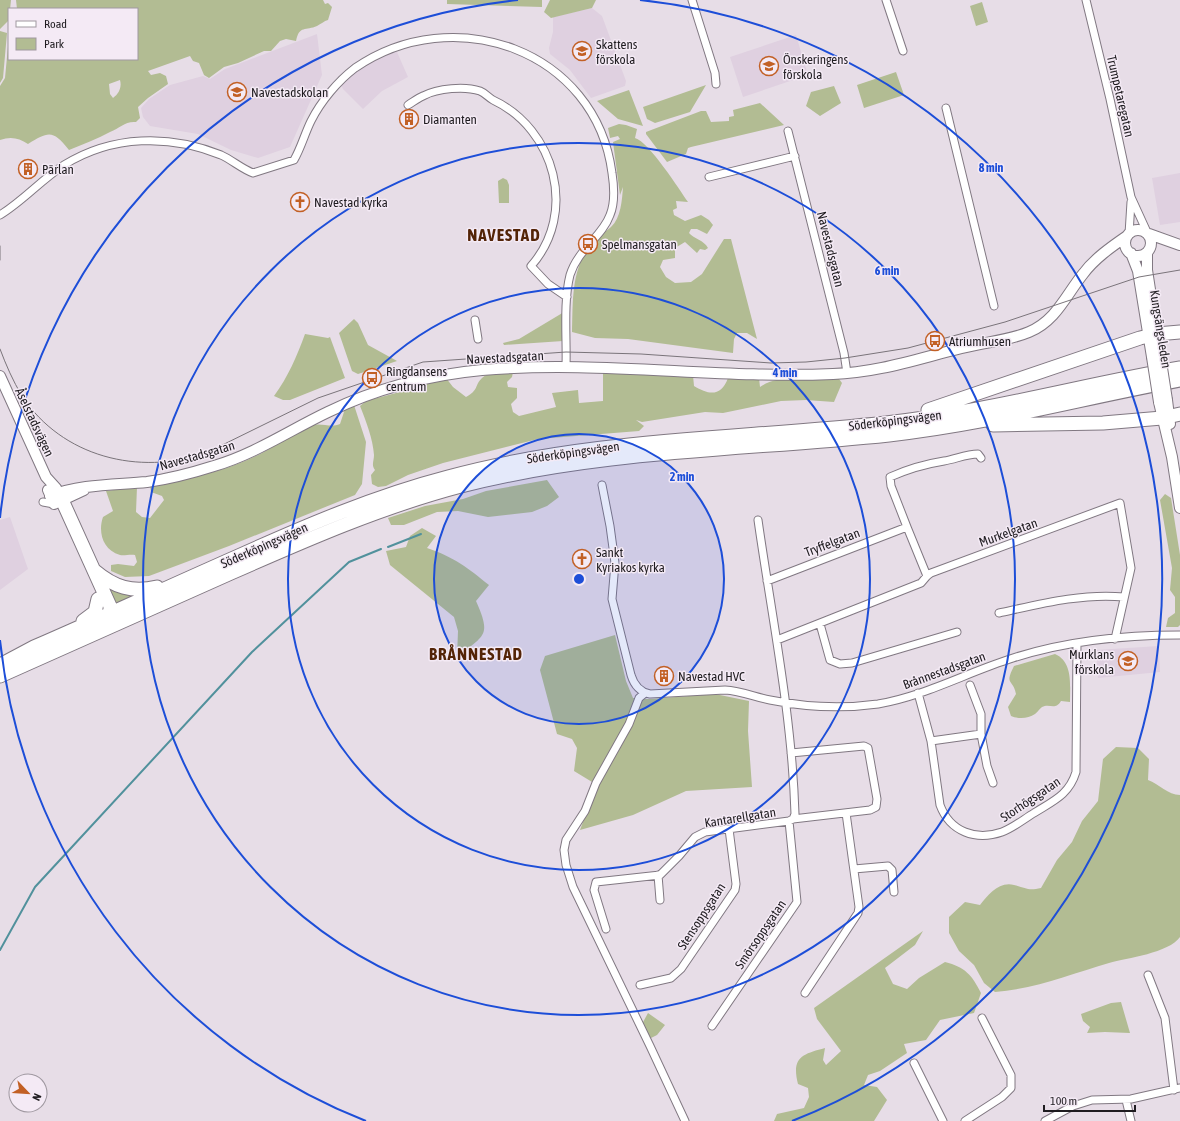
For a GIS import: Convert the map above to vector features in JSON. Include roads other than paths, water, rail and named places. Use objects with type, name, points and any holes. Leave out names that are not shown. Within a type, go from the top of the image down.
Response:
[{"type":"highway","points":[[887,423],[958,401],[1153,335],[1180,332]]},
{"type":"highway","name":"Söderköpingsvägen","points":[[0,665],[34,647],[289,533],[362,504],[448,476],[519,460],[622,444],[887,423],[979,409],[1180,368]]},
{"type":"highway","name":"Söderköpingsvägen","points":[[0,676],[128,618],[337,527],[432,494],[544,468],[625,457],[855,438],[963,425],[1180,380]]},
{"type":"highway","points":[[963,425],[1062,425],[1170,416]]},
{"type":"highway","points":[[56,498],[98,599],[110,614],[120,618],[128,618]]},
{"type":"highway","points":[[56,498],[94,571],[110,606],[110,614],[100,632]]},
{"type":"highway","points":[[94,571],[107,581],[126,590],[151,588],[182,580]]},
{"type":"highway","points":[[34,647],[89,618],[95,612],[98,599]]},
{"type":"street","points":[[692,0],[715,73],[716,84]]},
{"type":"street","points":[[886,0],[903,51]]},
{"type":"street","name":"Trumpetaregatan","points":[[1086,0],[1096,37],[1131,197],[1148,233]]},
{"type":"street","points":[[0,215],[65,165],[94,150],[133,141],[163,140],[184,143],[221,155],[253,173],[295,158],[311,120],[332,91],[354,68],[379,53],[413,40],[440,34],[494,39],[522,50],[558,74],[586,103],[605,140],[613,174],[614,194],[610,215],[605,224],[582,251],[570,276],[567,297],[566,367]]},
{"type":"street","points":[[408,105],[431,92],[463,89],[480,91],[509,108],[521,118],[546,153],[556,186],[553,228],[545,247],[531,266],[548,284],[567,297]]},
{"type":"street","points":[[946,108],[994,306]]},
{"type":"street","name":"Navestadsgatan","points":[[788,130],[844,353],[847,373]]},
{"type":"street","points":[[709,177],[795,156]]},
{"type":"street","name":"Trumpetaregatan","points":[[1128,235],[1131,197]]},
{"type":"street","points":[[1130,252],[1125,243],[1128,235],[1139,229],[1179,245]]},
{"type":"street","points":[[1148,233],[1152,242],[1149,250]]},
{"type":"street","name":"Navestadsgatan","points":[[56,498],[90,487],[147,482],[216,466],[267,445],[350,402],[415,380],[433,376],[522,367],[566,367],[719,374],[847,373],[871,370],[980,343],[1017,336],[1032,331],[1054,314],[1084,271],[1128,235]]},
{"type":"street","points":[[1105,253],[1119,251],[1130,252],[1140,256],[1149,250],[1179,245]]},
{"type":"street","name":"Kungsängsleden","points":[[1149,250],[1147,270],[1153,335],[1163,401],[1170,416],[1172,457],[1178,484],[1180,508]]},
{"type":"street","name":"Kungsängsleden","points":[[1130,252],[1138,271],[1153,335]]},
{"type":"street","points":[[475,320],[478,339]]},
{"type":"street","name":"Åselstadsvägen","points":[[0,376],[56,498]]},
{"type":"street","points":[[927,576],[891,486],[890,477],[929,462],[944,461],[970,454],[978,454],[981,458]]},
{"type":"street","points":[[602,485],[610,526],[614,563],[612,599],[633,682],[645,693],[639,698],[628,724],[596,783],[585,811],[566,840],[564,850],[566,865],[573,887],[650,1046],[684,1121]]},
{"type":"street","name":"Murkelgatan","points":[[777,640],[921,584],[927,576],[1120,503],[1131,568],[1115,639]]},
{"type":"street","points":[[758,520],[785,702]]},
{"type":"street","name":"Tryffelgatan","points":[[766,581],[907,527]]},
{"type":"street","points":[[999,613],[1074,598],[1106,595],[1124,597]]},
{"type":"street","points":[[820,624],[830,660],[840,664],[890,653],[957,632]]},
{"type":"street","name":"Brånnestadsgatan","points":[[645,693],[734,691],[770,700],[820,707],[878,704],[918,693],[1013,658],[1040,650],[1076,643],[1180,635]]},
{"type":"street","name":"Storhögsgatan","points":[[918,693],[931,741],[940,806],[947,820],[961,832],[970,835],[985,836],[1003,832],[1058,798],[1072,785],[1076,772],[1076,643]]},
{"type":"street","points":[[970,685],[981,714],[981,734],[987,766],[993,783]]},
{"type":"street","name":"Kantarellgatan","points":[[785,702],[791,753],[795,814],[791,820]]},
{"type":"street","points":[[931,741],[981,734]]},
{"type":"street","name":"Kantarellgatan","points":[[658,875],[667,870],[695,837],[705,832],[870,810],[876,807],[876,792],[868,748],[864,746],[791,753]]},
{"type":"street","points":[[805,993],[858,913],[859,907],[846,813]]},
{"type":"street","name":"Smörsoppsgatan","points":[[712,1026],[797,902],[791,820]]},
{"type":"street","name":"Stensoppsgatan","points":[[640,985],[671,978],[681,969],[735,890],[736,884],[729,830]]},
{"type":"street","points":[[854,869],[888,866],[892,870],[894,892]]},
{"type":"street","points":[[606,929],[594,890],[596,882],[658,875],[660,900]]},
{"type":"street","points":[[1045,1121],[1073,1106],[1092,1100],[1126,1100],[1177,1089],[1165,1018],[1148,975]]},
{"type":"street","points":[[965,1121],[1002,1097],[1011,1088],[1011,1075],[982,1018]]},
{"type":"street","points":[[914,1063],[942,1121]]},
{"type":"street","points":[[1126,1100],[1131,1121]]},
{"type":"waterway","points":[[388,547],[421,534]]},
{"type":"waterway","points":[[0,950],[35,887],[252,652],[349,562],[381,549]]},
{"type":"tram line","points":[[0,246],[0,260]]},
{"type":"tram line","points":[[0,349],[22,396],[39,417],[58,434],[80,447],[104,456],[129,461],[155,462],[180,460],[206,453],[318,398],[423,362],[566,352],[641,354],[771,363],[806,362],[845,358],[908,348],[1005,322],[1139,277],[1180,270]]},
{"type":"place","name":"Skattens förskola","points":[[582,51]]},
{"type":"place","name":"Önskeringens förskola","points":[[769,66]]},
{"type":"place","name":"Navestadskolan","points":[[237,92]]},
{"type":"place","name":"Diamanten","points":[[409,119]]},
{"type":"place","name":"Pärlan","points":[[28,169]]},
{"type":"place","name":"Navestad kyrka","points":[[300,202]]},
{"type":"place","name":"Spelmansgatan","points":[[588,244]]},
{"type":"place","name":"Atriumhusen","points":[[935,341]]},
{"type":"place","name":"Ringdansens centrum","points":[[372,378]]},
{"type":"place","name":"Sankt Kyriakos kyrka","points":[[582,559]]},
{"type":"place","name":"Murklans förskola","points":[[1128,661]]},
{"type":"place","name":"Navestad HVC","points":[[664,676]]},
{"type":"district","name":"NAVESTAD","points":[[504,235]]},
{"type":"district","name":"BRÅNNESTAD","points":[[476,654]]}]
